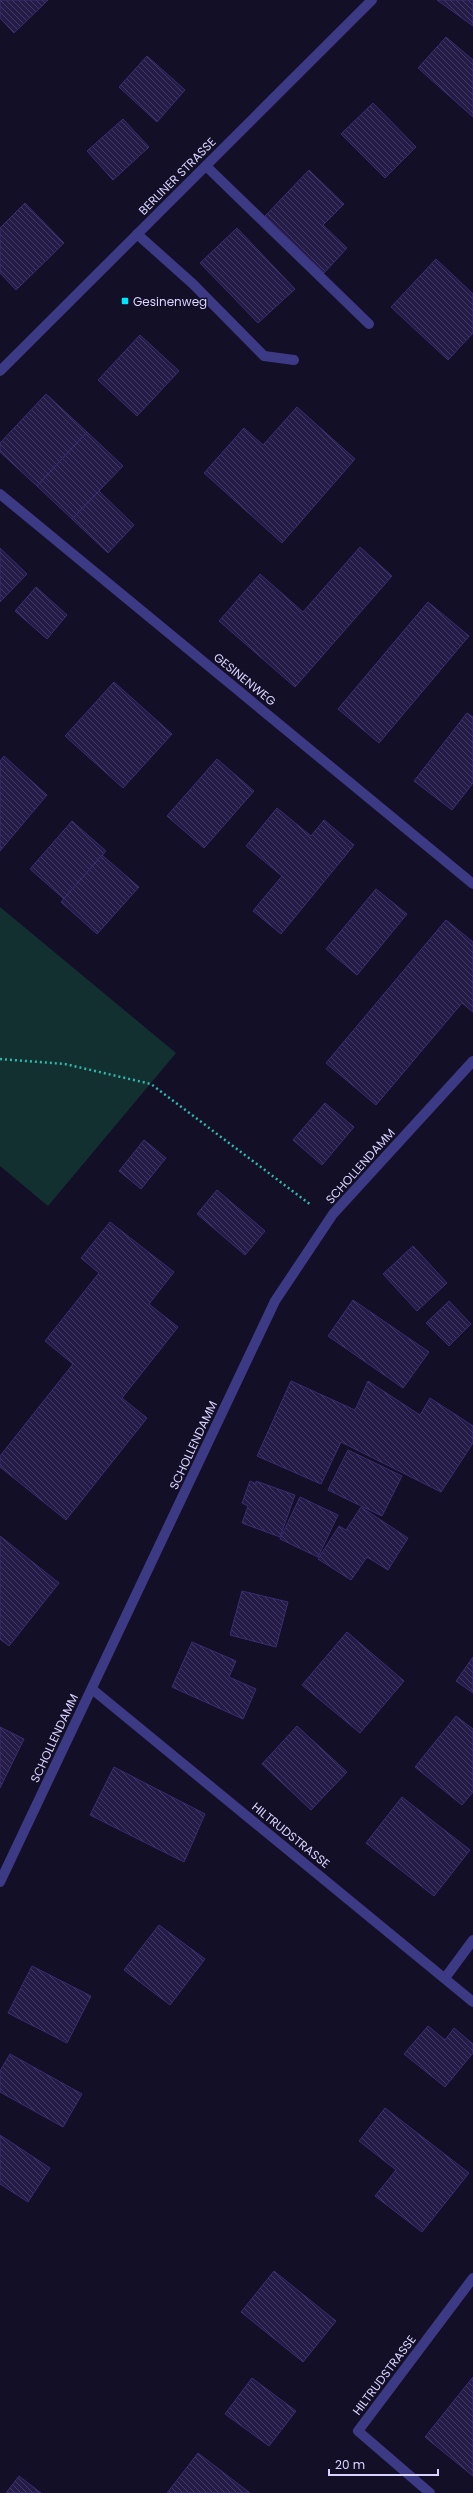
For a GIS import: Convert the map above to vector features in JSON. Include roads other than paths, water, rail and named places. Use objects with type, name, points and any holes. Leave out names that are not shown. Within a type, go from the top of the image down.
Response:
[{"type":"street","name":"BERLINER STRASSE","points":[[0,371],[372,0]]},
{"type":"street","points":[[206,166],[369,324]]},
{"type":"street","points":[[137,234],[193,284],[264,356],[294,360]]},
{"type":"street","name":"GESINENWEG","points":[[0,494],[473,884]]},
{"type":"street","name":"SCHOLLENDAMM","points":[[0,1882],[276,1301],[330,1219],[473,1061]]},
{"type":"street","name":"HILTRUDSTRASSE","points":[[92,1689],[473,2002]]},
{"type":"street","points":[[444,1978],[473,1940]]},
{"type":"street","name":"HILTRUDSTRASSE","points":[[430,2493],[358,2431],[473,2278]]},
{"type":"place","name":"Gesinenweg","points":[[125,301]]}]
